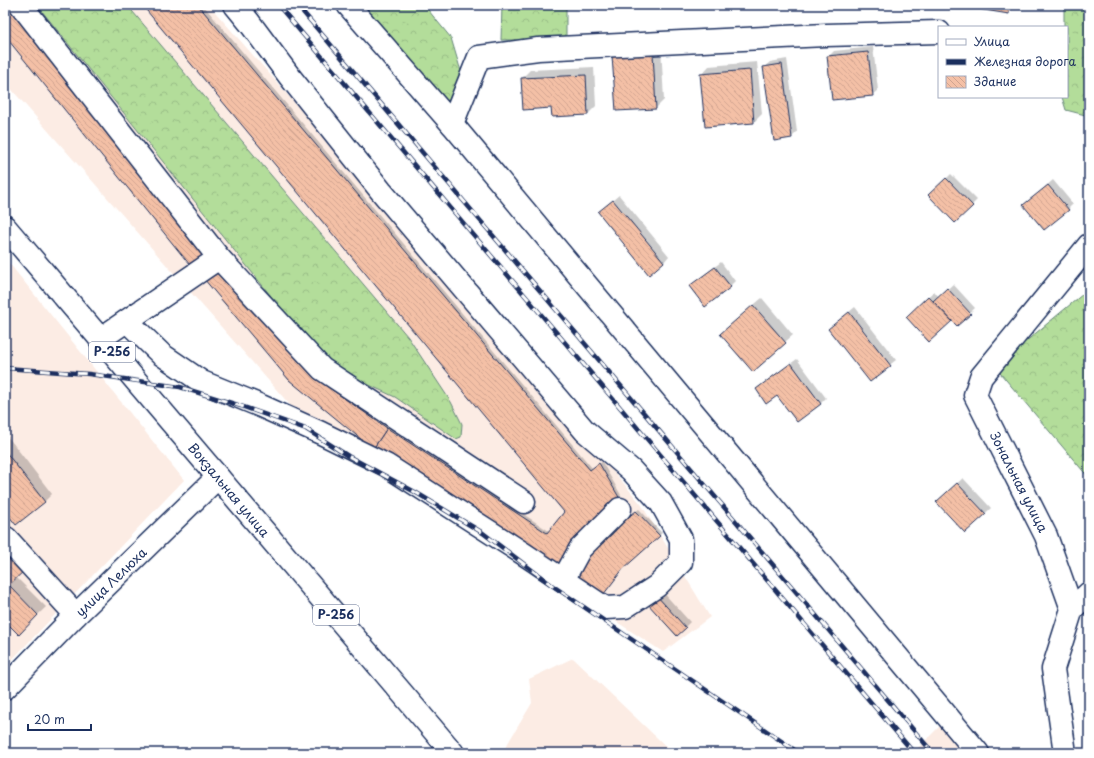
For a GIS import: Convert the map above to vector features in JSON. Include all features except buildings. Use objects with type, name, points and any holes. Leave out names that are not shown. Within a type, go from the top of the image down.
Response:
[{"type":"main road","points":[[21,5],[219,258],[322,369],[524,502]]},
{"type":"main road","points":[[126,321],[161,354],[202,382],[321,433],[386,465],[605,608],[625,607],[657,586],[681,562],[681,539],[662,503],[631,470],[585,431],[381,191],[235,5]]},
{"type":"main road","points":[[348,5],[452,124],[978,753]]},
{"type":"main road","points":[[452,124],[479,57],[538,49],[826,35],[938,32]]},
{"type":"main road","name":"Вокзальная улица","points":[[5,227],[453,753]]},
{"type":"main road","name":"Зональная улица","points":[[1072,609],[1046,536],[975,395],[981,377],[1089,246]]},
{"type":"main road","points":[[100,339],[219,258]]},
{"type":"main road","name":"улица Лелюха","points":[[5,688],[76,615],[218,477]]},
{"type":"main road","points":[[563,580],[580,549],[620,509]]},
{"type":"main road","points":[[6,538],[76,615]]},
{"type":"main road","points":[[1065,753],[1053,669],[1072,609],[1089,593]]},
{"type":"shaded area","points":[[5,5],[209,5],[508,346],[641,504],[710,617],[663,652],[298,414],[5,82]]},
{"type":"shaded area","points":[[5,258],[184,480],[5,667]]},
{"type":"shaded area","points":[[573,658],[673,753],[502,753],[532,703],[529,679]]},
{"type":"shaded area","points":[[940,726],[963,753],[913,753]]},
{"type":"green space","points":[[37,5],[127,5],[408,337],[451,402],[462,424],[461,437],[456,439],[395,397],[339,371],[291,321]]},
{"type":"green space","points":[[359,5],[424,5],[451,38],[468,95],[448,112]]},
{"type":"green space","points":[[502,5],[566,5],[566,40],[501,40]]},
{"type":"green space","points":[[1064,5],[1089,5],[1089,116],[1066,110],[1062,98],[1068,98],[1068,26],[1064,26]]},
{"type":"green space","points":[[1089,289],[1089,478],[995,367]]},
{"type":"railway","points":[[278,5],[914,753]]},
{"type":"railway","points":[[297,5],[933,753]]},
{"type":"railway","points":[[5,368],[89,374],[180,387],[241,406],[306,429],[348,456],[415,492],[483,533],[553,586],[799,753]]}]
